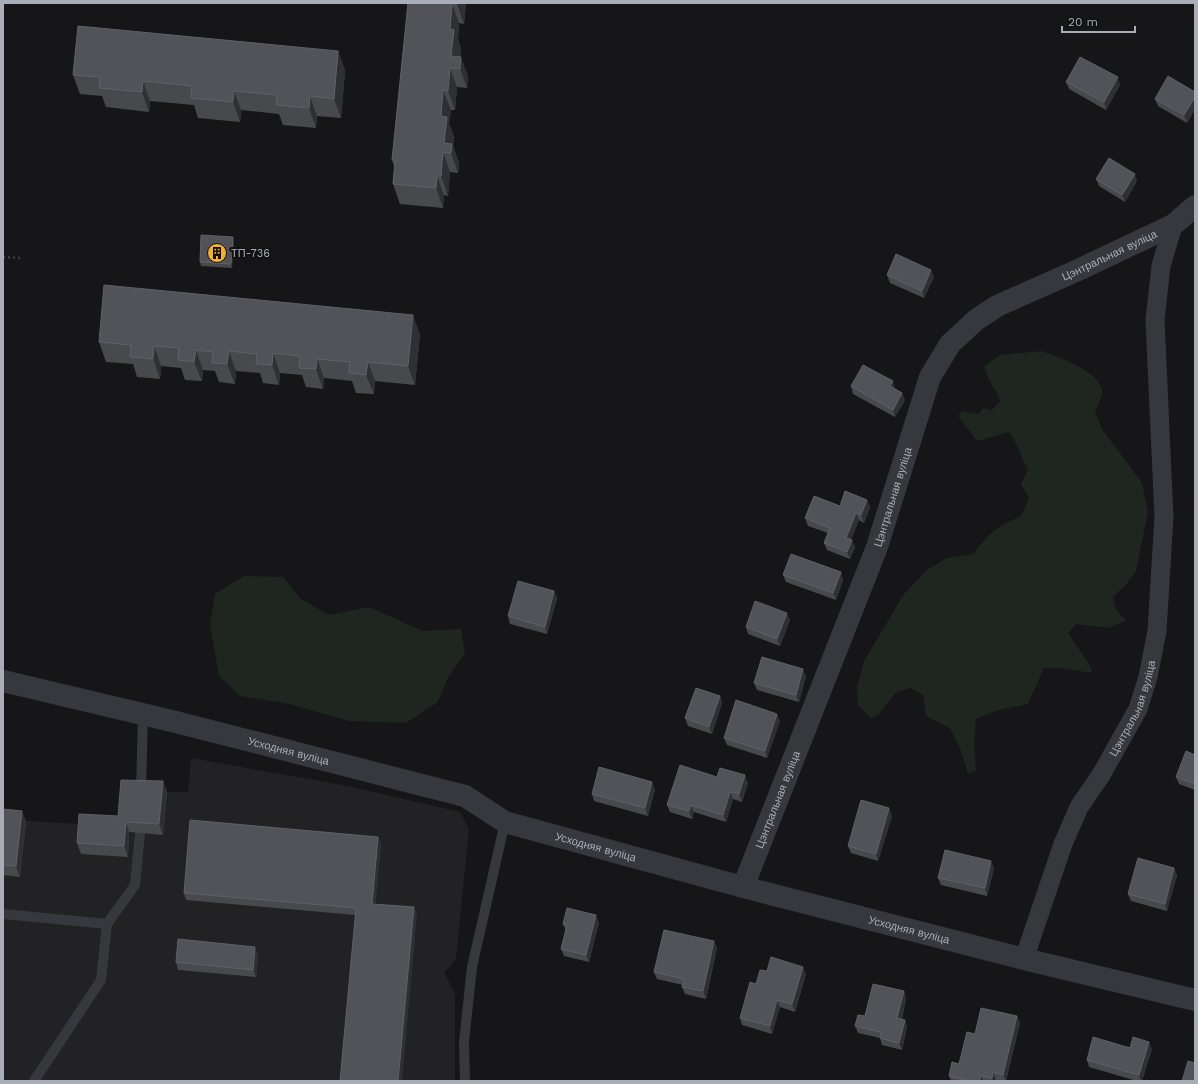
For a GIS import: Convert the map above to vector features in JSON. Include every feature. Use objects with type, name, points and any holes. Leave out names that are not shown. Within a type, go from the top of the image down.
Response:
[{"type":"street","name":"Цэнтральная вуліца","points":[[743,888],[877,548],[930,377],[950,344],[976,320],[997,306],[1076,271],[1173,225],[1195,206]]},
{"type":"street","name":"Цэнтральная вуліца","points":[[1024,959],[1063,844],[1080,807],[1101,775],[1138,710],[1148,676],[1155,638],[1164,516],[1155,320],[1161,266],[1173,225]]},
{"type":"street","name":"Усходняя вуліца","points":[[3,682],[143,714],[466,796],[505,822],[743,888],[1024,959],[1195,1000]]},
{"type":"lane","points":[[141,790],[143,714]]},
{"type":"lane","points":[[465,1081],[464,1042],[472,967],[505,822]]},
{"type":"lane","points":[[34,1081],[101,980],[107,924],[135,885],[140,834]]},
{"type":"lane","points":[[3,914],[107,924]]},
{"type":"path","points":[[3,256],[21,258]]},
{"type":"shaded area","points":[[1042,351],[1069,362],[1089,373],[1101,387],[1102,395],[1095,412],[1102,429],[1142,483],[1148,512],[1136,571],[1125,586],[1113,596],[1116,610],[1126,620],[1109,628],[1076,624],[1068,633],[1091,667],[1092,673],[1061,668],[1044,668],[1028,704],[998,710],[976,719],[974,741],[976,771],[968,774],[961,751],[950,728],[926,716],[923,695],[911,688],[896,692],[878,715],[871,718],[858,705],[857,688],[864,661],[904,594],[927,570],[947,558],[973,554],[984,540],[994,531],[1021,516],[1029,498],[1021,484],[1028,469],[1009,432],[977,441],[958,416],[962,411],[979,414],[983,408],[992,410],[1000,401],[987,376],[984,366],[1000,355]]},
{"type":"shaded area","points":[[244,576],[283,577],[301,599],[329,615],[369,607],[423,631],[461,629],[465,653],[447,679],[438,702],[406,723],[349,721],[289,704],[240,696],[219,676],[210,625],[215,594]]},
{"type":"shaded area","points":[[191,758],[348,786],[460,812],[469,829],[456,959],[444,973],[455,993],[455,1081],[3,1081],[3,819],[122,827],[167,792],[188,792]]},
{"type":"building","points":[[408,3],[457,3],[452,4],[450,29],[454,30],[451,56],[461,57],[460,69],[450,68],[448,91],[443,90],[441,116],[447,117],[444,143],[452,144],[451,153],[443,152],[441,176],[437,176],[436,188],[393,184],[395,160],[392,160]]},
{"type":"building","points":[[78,26],[338,51],[334,99],[310,96],[309,108],[276,105],[277,95],[234,91],[233,102],[191,98],[192,86],[143,81],[142,92],[99,88],[100,77],[73,75]]},
{"type":"building","points":[[1080,57],[1118,77],[1104,102],[1066,82]]},
{"type":"building","points":[[1168,76],[1195,92],[1195,97],[1184,115],[1155,99]]},
{"type":"building","points":[[1109,158],[1135,174],[1122,195],[1096,179]]},
{"type":"building","name":"ТП-736","points":[[201,235],[233,237],[231,264],[200,262]]},
{"type":"building","points":[[896,254],[931,270],[922,291],[887,275]]},
{"type":"building","points":[[104,285],[413,315],[408,366],[368,362],[366,375],[349,373],[350,362],[317,359],[316,369],[299,368],[300,356],[273,353],[272,365],[256,364],[257,354],[229,351],[227,364],[212,363],[213,352],[196,350],[194,362],[178,360],[179,348],[154,346],[153,359],[130,357],[131,345],[99,342]]},
{"type":"building","points":[[863,365],[893,381],[890,386],[902,393],[893,410],[851,386]]},
{"type":"building","points":[[845,491],[867,500],[861,515],[856,513],[846,538],[852,540],[847,552],[824,543],[830,528],[805,518],[814,496],[840,506]]},
{"type":"building","points":[[791,554],[841,572],[833,593],[783,575]]},
{"type":"building","points":[[518,581],[554,591],[545,627],[508,616]]},
{"type":"building","points":[[755,601],[787,613],[777,639],[746,627]]},
{"type":"building","points":[[762,657],[803,669],[796,695],[754,683]]},
{"type":"building","points":[[696,688],[720,696],[709,727],[685,718]]},
{"type":"building","points":[[736,700],[777,714],[765,751],[724,738]]},
{"type":"building","points":[[1186,751],[1195,755],[1195,784],[1176,777]]},
{"type":"building","points":[[680,765],[717,777],[720,768],[745,775],[739,794],[730,792],[723,815],[691,805],[689,811],[667,805]]},
{"type":"building","points":[[599,767],[652,782],[645,808],[592,794]]},
{"type":"building","points":[[121,780],[163,781],[159,824],[126,822],[124,846],[77,843],[79,814],[118,816]]},
{"type":"building","points":[[861,800],[889,808],[876,854],[848,846]]},
{"type":"building","points":[[3,809],[22,811],[16,866],[3,865]]},
{"type":"building","points":[[190,820],[378,837],[372,904],[414,907],[398,1081],[340,1081],[356,908],[184,893]]},
{"type":"building","points":[[945,850],[991,861],[985,888],[938,878]]},
{"type":"building","points":[[1138,858],[1174,868],[1165,904],[1128,894]]},
{"type":"building","points":[[567,908],[596,915],[586,955],[561,949],[567,925],[563,924]]},
{"type":"building","points":[[664,930],[714,941],[703,991],[682,987],[684,979],[654,972]]},
{"type":"building","points":[[178,939],[255,947],[253,970],[176,962]]},
{"type":"building","points":[[771,957],[803,967],[792,1004],[777,1000],[770,1026],[740,1018],[750,982],[756,984],[760,970],[767,971]]},
{"type":"building","points":[[873,984],[904,991],[897,1018],[905,1020],[899,1043],[880,1038],[881,1032],[855,1026],[858,1015],[865,1016]]},
{"type":"building","points":[[981,1008],[1017,1016],[1003,1075],[993,1072],[992,1078],[981,1076],[979,1081],[969,1081],[949,1076],[952,1062],[959,1064],[967,1032],[975,1034]]},
{"type":"building","points":[[1093,1037],[1130,1048],[1133,1037],[1149,1042],[1139,1075],[1087,1060]]},
{"type":"building","points":[[1188,1061],[1195,1063],[1195,1081],[1182,1081]]},
{"type":"place","name":"ТП-736","points":[[217,253]]}]
